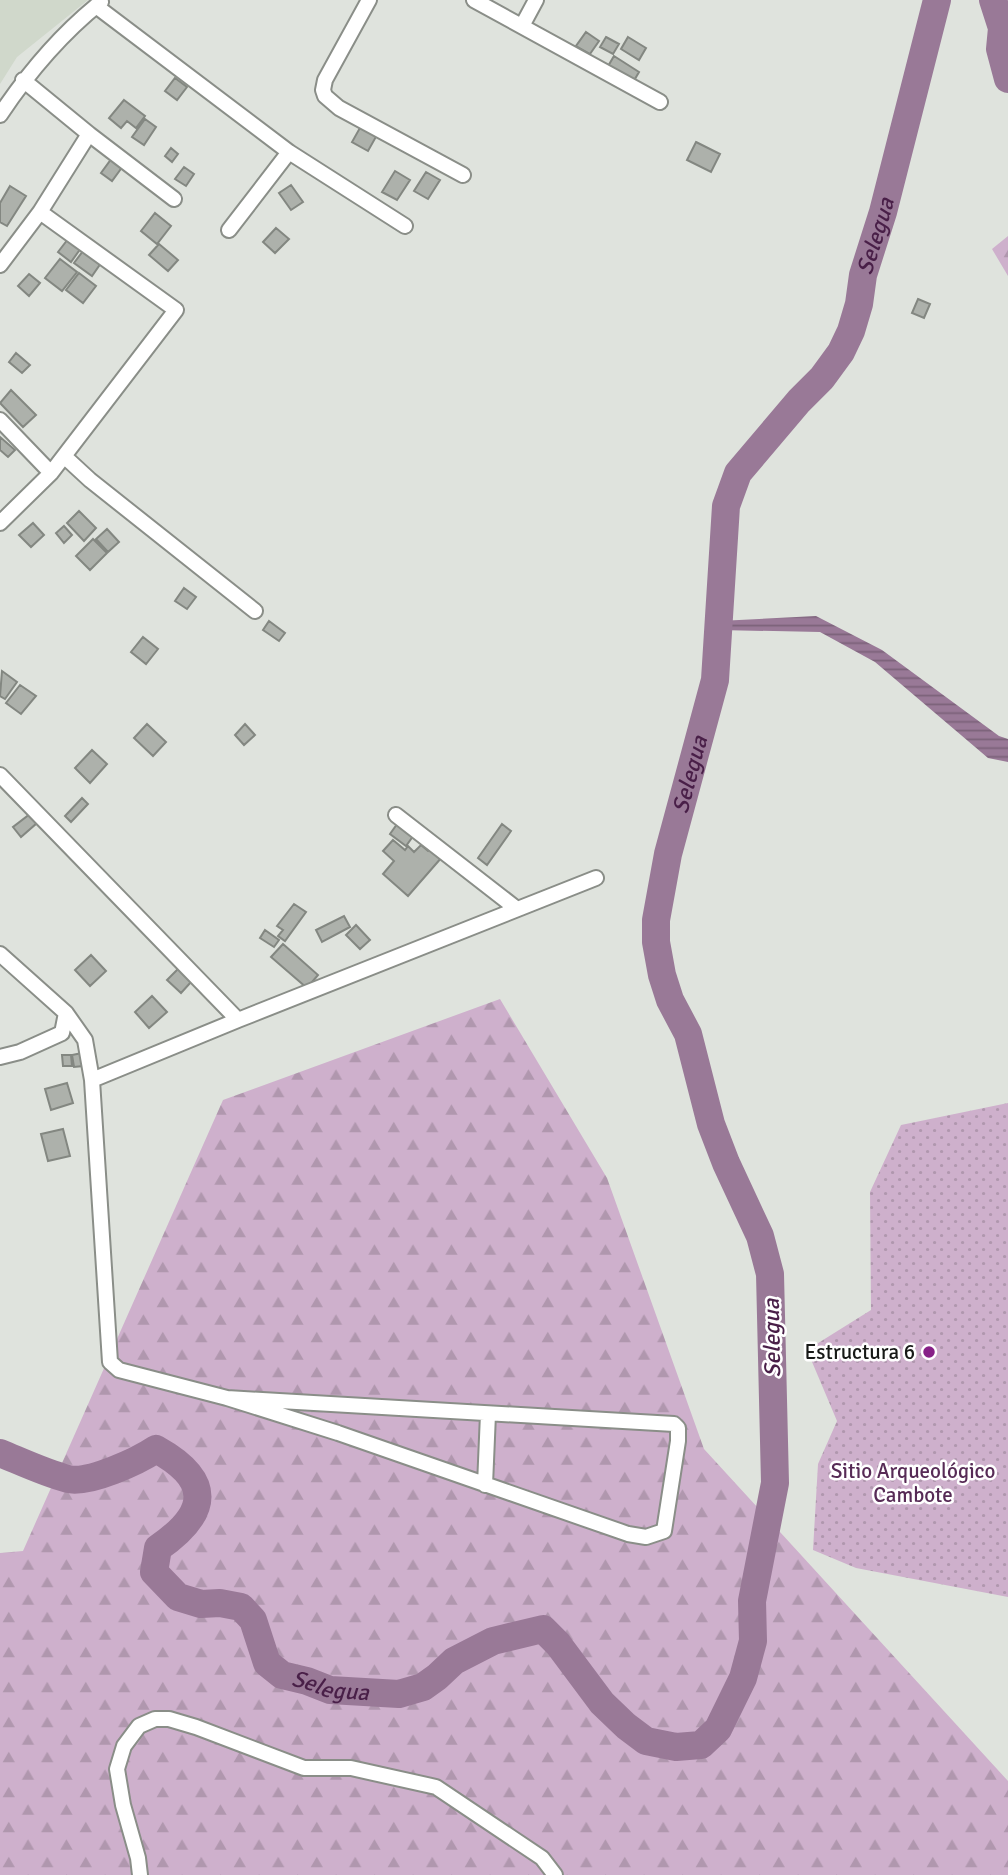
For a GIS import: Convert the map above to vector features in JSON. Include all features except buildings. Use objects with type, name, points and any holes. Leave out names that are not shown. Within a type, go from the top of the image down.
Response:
[{"type":"street","points":[[369,0],[325,80],[323,90],[326,96],[339,108],[463,175]]},
{"type":"street","points":[[474,0],[660,102]]},
{"type":"street","points":[[522,26],[536,0]]},
{"type":"street","points":[[0,115],[23,80],[64,34],[99,3],[289,152],[405,226]]},
{"type":"street","points":[[23,80],[174,199]]},
{"type":"street","points":[[0,265],[40,212],[89,134]]},
{"type":"street","points":[[229,230],[289,152]]},
{"type":"street","points":[[0,523],[51,473],[176,310],[40,212]]},
{"type":"street","points":[[0,420],[51,473]]},
{"type":"street","points":[[64,456],[90,480],[255,611]]},
{"type":"street","points":[[0,775],[238,1020]]},
{"type":"street","points":[[396,815],[517,909]]},
{"type":"street","points":[[93,1080],[596,878]]},
{"type":"street","points":[[0,954],[66,1013],[85,1040],[93,1080],[110,1362],[119,1370],[227,1398],[338,1433],[628,1534],[646,1537],[664,1531],[678,1441],[678,1427],[674,1424],[227,1398]]},
{"type":"street","points":[[0,1057],[20,1052],[62,1033],[66,1013]]},
{"type":"street","points":[[485,1485],[488,1414]]},
{"type":"street","points":[[140,1875],[117,1769],[124,1746],[139,1727],[155,1719],[169,1719],[197,1727],[304,1768],[351,1769],[436,1787],[542,1858],[555,1875]]},
{"type":"shaded area","points":[[0,0],[88,0],[17,57],[0,84]]},
{"type":"shaded area","points":[[816,616],[882,650],[999,736],[1008,739],[1008,762],[988,758],[875,662],[820,632],[719,630],[719,621]]},
{"type":"green space","points":[[1008,236],[1008,276],[992,249]]},
{"type":"green space","points":[[500,999],[607,1178],[704,1449],[1008,1781],[1008,1875],[0,1875],[0,1553],[23,1551],[223,1100]]},
{"type":"green space","name":"Sitio Arqueológico Cambote","points":[[1008,1103],[1008,1597],[856,1568],[813,1550],[818,1464],[837,1421],[807,1350],[871,1310],[870,1192],[901,1125]]},
{"type":"waterway","name":"Selegua","points":[[0,1453],[51,1474],[77,1480],[113,1470],[156,1449],[174,1461],[187,1472],[195,1484],[198,1497],[188,1522],[158,1548],[154,1572],[178,1597],[201,1604],[220,1603],[241,1607],[253,1620],[267,1663],[282,1675],[330,1690],[399,1694],[423,1687],[454,1661],[493,1641],[543,1629],[558,1644],[602,1703],[646,1741],[676,1747],[701,1745],[718,1729],[743,1678],[753,1641],[752,1601],[775,1483],[770,1274],[760,1236],[711,1124],[688,1034],[670,1000],[656,942],[656,920],[668,854],[715,680],[726,506],[738,473],[822,378],[841,352],[851,331],[859,304],[863,275],[883,212],[937,0]]},
{"type":"waterway","name":"Selegua","points":[[993,0],[1002,28],[1000,49],[1008,79]]},
{"type":"place","name":"Estructura 6","points":[[929,1352]]}]
